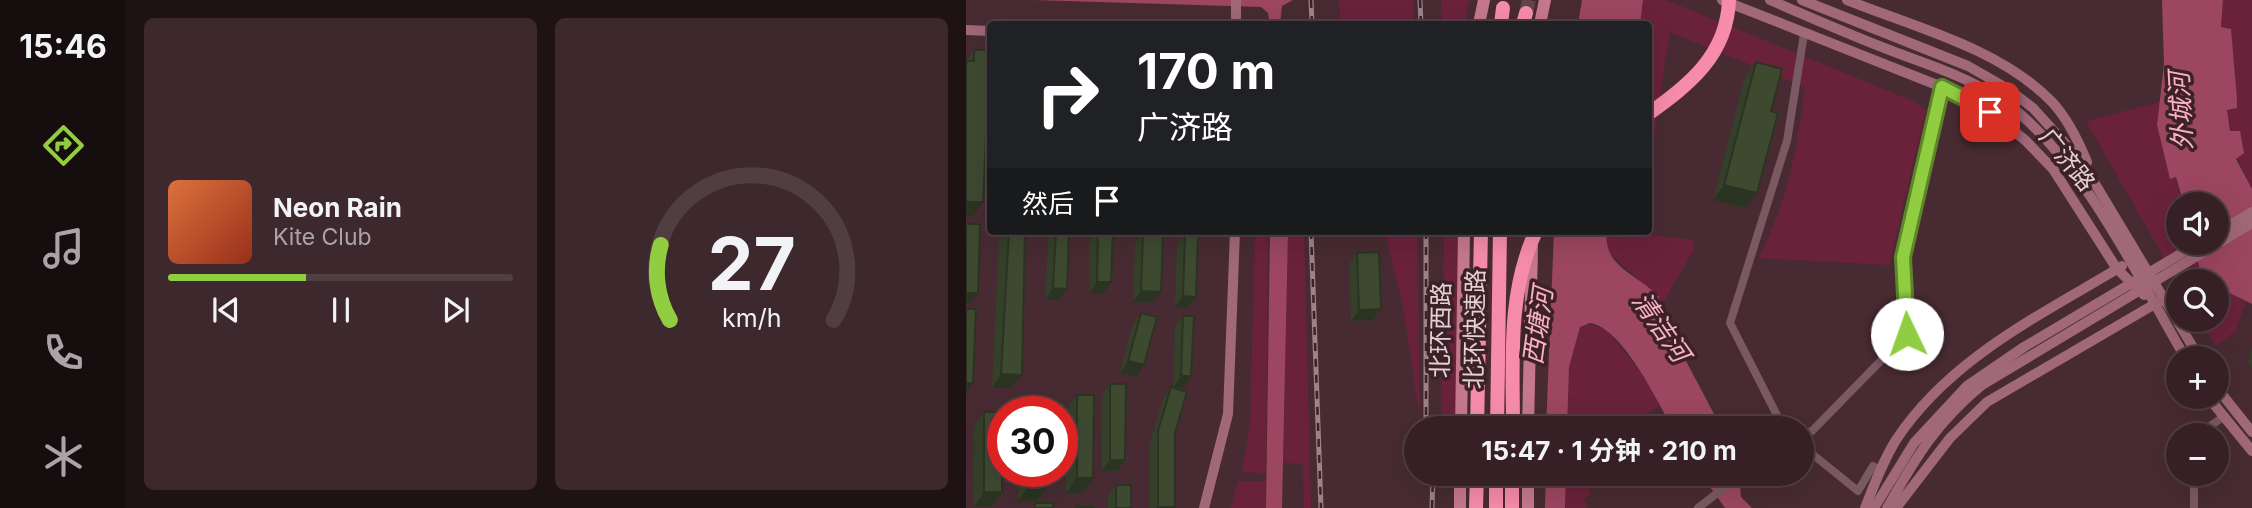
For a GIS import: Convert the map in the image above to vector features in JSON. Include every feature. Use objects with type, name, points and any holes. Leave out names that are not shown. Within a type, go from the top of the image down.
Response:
[{"type":"highway","points":[[1652,111],[1687,85],[1709,62],[1723,35],[1729,0]]},
{"type":"highway","points":[[1501,21],[1503,8]]},
{"type":"highway","name":"北环快速路","points":[[1477,416],[1480,235]]},
{"type":"highway","name":"北环快速路","points":[[1497,416],[1500,235]]},
{"type":"highway","points":[[1497,362],[1510,235]]},
{"type":"highway","points":[[1513,416],[1516,300],[1533,235]]},
{"type":"highway","points":[[1476,508],[1477,486]]},
{"type":"highway","points":[[1496,486],[1496,508]]},
{"type":"highway","points":[[1512,486],[1512,508]]},
{"type":"main road","points":[[1480,21],[1483,0]]},
{"type":"main road","points":[[1541,21],[1545,0]]},
{"type":"main road","points":[[1549,21],[1553,0]]},
{"type":"main road","name":"广济路","points":[[1722,0],[1942,87],[1990,112],[2035,150],[2067,188],[2117,269],[2154,304]]},
{"type":"main road","name":"广济路","points":[[1770,0],[1950,72],[2013,108],[2060,154],[2178,346]]},
{"type":"main road","name":"广济路","points":[[1802,0],[1955,60],[2008,89],[2056,130],[2094,180],[2193,346]]},
{"type":"main road","name":"广济路","points":[[1847,0],[1964,47],[2032,86],[2050,100],[2066,120],[2094,180]]},
{"type":"main road","points":[[966,30],[987,31]]},
{"type":"main road","points":[[2229,226],[2252,212]]},
{"type":"main road","points":[[1887,508],[1917,446],[1982,385],[2252,223]]},
{"type":"main road","points":[[1204,508],[1228,414],[1235,235]]},
{"type":"main road","name":"北环西路","points":[[1461,416],[1464,235]]},
{"type":"main road","points":[[1528,416],[1534,235]]},
{"type":"main road","points":[[1874,508],[1949,403],[1992,367],[2179,255]]},
{"type":"main road","points":[[1865,508],[1880,470],[1913,418],[1969,362],[1995,342],[2140,256]]},
{"type":"main road","points":[[1896,508],[1950,438],[1987,402],[2165,298]]},
{"type":"main road","points":[[2229,402],[2252,432]]},
{"type":"main road","points":[[2217,409],[2252,451]]},
{"type":"main road","points":[[1460,486],[1460,508]]},
{"type":"main road","points":[[1528,486],[1528,508]]},
{"type":"street","points":[[1777,416],[1730,323],[1787,141],[1804,34]]},
{"type":"street","points":[[1814,429],[1907,334],[1903,257],[1942,87]]},
{"type":"street","points":[[2214,423],[2223,417]]},
{"type":"street","points":[[1814,455],[1858,491],[1873,466],[1880,470]]},
{"type":"street","points":[[1698,508],[1726,486]]},
{"type":"street","points":[[2194,486],[2194,508]]},
{"type":"shaded area","points":[[1339,0],[1413,0],[1414,21],[1341,21]]},
{"type":"shaded area","points":[[1441,0],[1469,0],[1466,21],[1442,21]]},
{"type":"shaded area","points":[[1643,0],[1666,0],[1913,101],[1926,110],[1889,265],[1759,258],[1790,174],[1805,87],[1670,32],[1652,151],[1652,21],[1640,21]]},
{"type":"shaded area","points":[[2223,0],[2252,0],[2252,189],[2239,160],[2227,110],[2237,108],[2233,46],[2221,27]]},
{"type":"shaded area","points":[[2160,102],[2157,125],[2170,178],[2175,177],[2180,192],[2166,192],[2166,255],[2198,255],[2204,269],[2170,269],[2086,121]]},
{"type":"shaded area","points":[[1255,235],[1268,235],[1266,473],[1242,472],[1250,425]]},
{"type":"shaded area","points":[[1288,235],[1304,235],[1311,508],[1304,508],[1303,464],[1283,463]]},
{"type":"shaded area","points":[[1385,235],[1417,235],[1419,416],[1403,305]]},
{"type":"shaded area","points":[[1444,235],[1458,235],[1455,416],[1441,416]]},
{"type":"shaded area","points":[[1607,235],[1649,235],[1693,240],[1693,251],[1659,309],[1658,297],[1605,249]]},
{"type":"shaded area","points":[[2229,293],[2246,302],[2235,332],[2216,346],[2207,332],[2229,332]]},
{"type":"shaded area","points":[[1583,324],[1605,328],[1646,379],[1661,405],[1643,416],[1567,416],[1569,359],[1577,333]]},
{"type":"shaded area","points":[[1238,481],[1266,481],[1266,508],[1231,508]]},
{"type":"shaded area","points":[[1566,486],[1588,486],[1591,495],[1584,499],[1587,508],[1565,508]]},
{"type":"water","points":[[1035,0],[1293,0],[1282,6],[1280,21],[1269,21],[1268,13],[1261,7]]},
{"type":"water","points":[[1582,0],[1643,0],[1640,21],[1578,21]]},
{"type":"water","name":"外城河","points":[[2162,0],[2223,0],[2221,27],[2231,29],[2237,99],[2237,108],[2227,110],[2230,131],[2240,131],[2244,153],[2236,159],[2252,189],[2252,304],[2229,293],[2229,269],[2200,269],[2196,255],[2229,255],[2229,192],[2180,192],[2176,177],[2170,179],[2157,125],[2164,64]]},
{"type":"water","points":[[1270,235],[1288,235],[1282,508],[1266,508]]},
{"type":"water","name":"清洁河","points":[[1554,235],[1607,235],[1610,253],[1616,262],[1659,297],[1659,310],[1715,416],[1666,416],[1627,351],[1602,328],[1590,323],[1580,327],[1569,367],[1567,416],[1547,416]]},
{"type":"water","points":[[1546,486],[1566,486],[1565,508],[1545,508]]},
{"type":"water","points":[[1709,486],[1740,486],[1741,497],[1752,508],[1725,508]]},
{"type":"building","points":[[974,50],[987,50],[983,202],[966,202],[966,61],[974,61]]},
{"type":"building","points":[[1756,62],[1782,69],[1771,111],[1778,113],[1757,193],[1724,185]]},
{"type":"building","points":[[966,224],[980,224],[978,293],[966,293]]},
{"type":"building","points":[[1009,235],[1025,235],[1022,375],[1001,374]]},
{"type":"building","points":[[1056,235],[1069,235],[1067,289],[1053,288]]},
{"type":"building","points":[[1098,235],[1113,235],[1111,282],[1097,282]]},
{"type":"building","points":[[1143,235],[1163,235],[1161,292],[1141,291]]},
{"type":"building","points":[[1185,235],[1198,235],[1196,297],[1183,296]]},
{"type":"building","points":[[1379,252],[1381,309],[1359,310],[1357,253]]},
{"type":"building","points":[[966,309],[976,309],[973,383],[966,383]]},
{"type":"building","points":[[1141,313],[1157,317],[1144,365],[1128,361]]},
{"type":"building","points":[[1183,316],[1194,316],[1191,376],[1181,376]]},
{"type":"building","points":[[1110,384],[1126,384],[1125,460],[1110,460]]},
{"type":"building","points":[[1171,387],[1187,392],[1175,433],[1175,507],[1158,507],[1158,431]]},
{"type":"building","points":[[1094,395],[1093,478],[1078,478],[1077,396]]},
{"type":"building","points":[[984,412],[987,412],[987,487],[1002,487],[1002,492],[984,492]]},
{"type":"building","points":[[1116,485],[1131,485],[1131,508],[1116,508]]},
{"type":"building","points":[[1035,503],[1053,503],[1053,508],[1035,508]]},
{"type":"building","points":[[1094,506],[1094,508],[1076,508]]},
{"type":"tunnel","points":[[1526,13],[1529,0]]},
{"type":"railway","points":[[1311,0],[1312,21]]},
{"type":"railway","points":[[1420,0],[1421,21]]},
{"type":"railway","points":[[1311,235],[1321,508]]},
{"type":"railway","points":[[1426,235],[1426,416]]},
{"type":"railway","points":[[1432,508],[1433,486]]},
{"type":"route","points":[[1907,334],[1903,257],[1942,87],[1990,112]]},
{"type":"water label","name":"西塘河","points":[[1538,326]]}]
